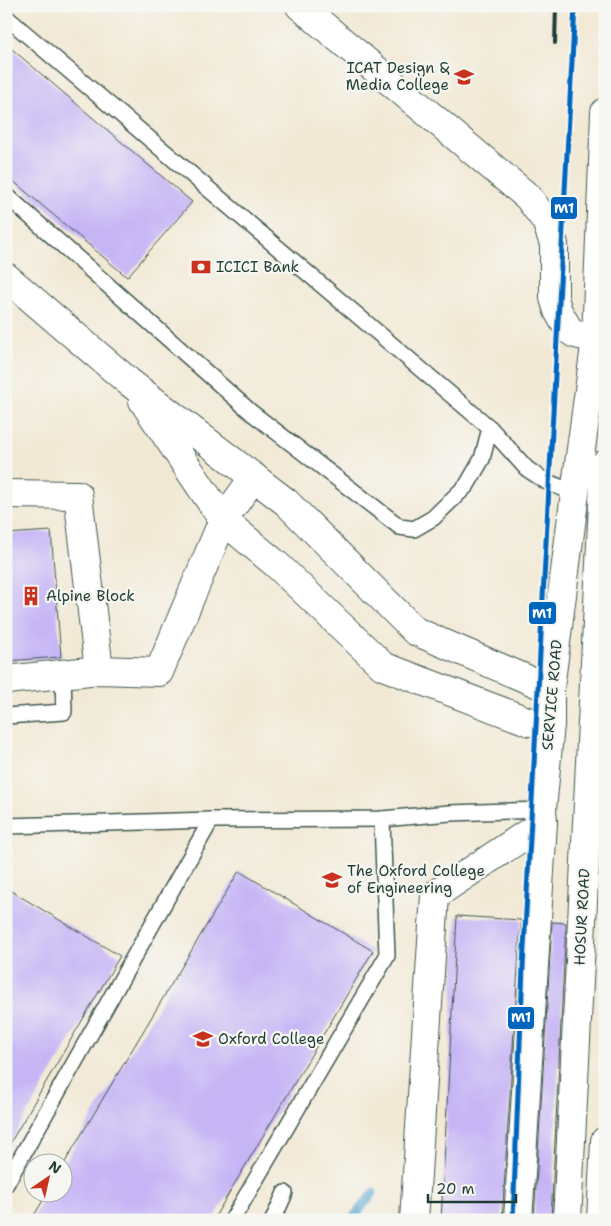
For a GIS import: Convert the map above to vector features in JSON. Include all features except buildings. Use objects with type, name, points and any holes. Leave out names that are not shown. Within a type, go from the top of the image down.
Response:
[{"type":"main road","points":[[300,6],[528,197],[546,221],[554,244],[554,298],[558,311],[569,330],[575,334],[596,339]]},
{"type":"main road","name":"SERVICE ROAD","points":[[518,1220],[550,724],[550,689],[596,339],[605,112]]},
{"type":"main road","points":[[8,281],[129,382],[286,502],[415,631],[550,689]]},
{"type":"main road","points":[[129,382],[223,520],[276,564],[392,669],[530,722],[550,724]]},
{"type":"main road","name":"HOSUR ROAD","points":[[567,1220],[599,711],[605,464]]},
{"type":"main road","points":[[6,680],[99,670],[159,672],[223,520],[254,477]]},
{"type":"main road","points":[[6,494],[78,495],[99,670]]},
{"type":"main road","points":[[414,1220],[435,895],[543,816]]},
{"type":"main road","points":[[601,1220],[605,1141]]},
{"type":"lane","points":[[6,17],[490,428],[528,469],[547,482],[575,493]]},
{"type":"lane","points":[[6,195],[252,412],[400,527],[414,529],[433,518],[467,484],[482,459],[490,428]]},
{"type":"lane","points":[[6,716],[64,712],[62,674]]},
{"type":"lane","points":[[6,826],[211,820],[382,819],[450,813],[543,816]]},
{"type":"lane","points":[[232,1220],[387,956],[382,819]]},
{"type":"lane","points":[[6,1184],[211,820]]},
{"type":"lane","points":[[273,1220],[285,1193]]},
{"type":"waterway","points":[[351,1220],[373,1193]]},
{"type":"railway","points":[[555,43],[556,6]]},
{"type":"transit line","name":"M1","points":[[513,1220],[523,967],[575,6]]},
{"type":"place","name":"ICAT Design & Media College","points":[[464,77]]},
{"type":"place","name":"ICICI Bank","points":[[201,267]]},
{"type":"place","name":"Alpine Block","points":[[31,596]]},
{"type":"place","name":"The Oxford College of Engineering","points":[[332,880]]},
{"type":"place","name":"Oxford College","points":[[203,1039]]}]
